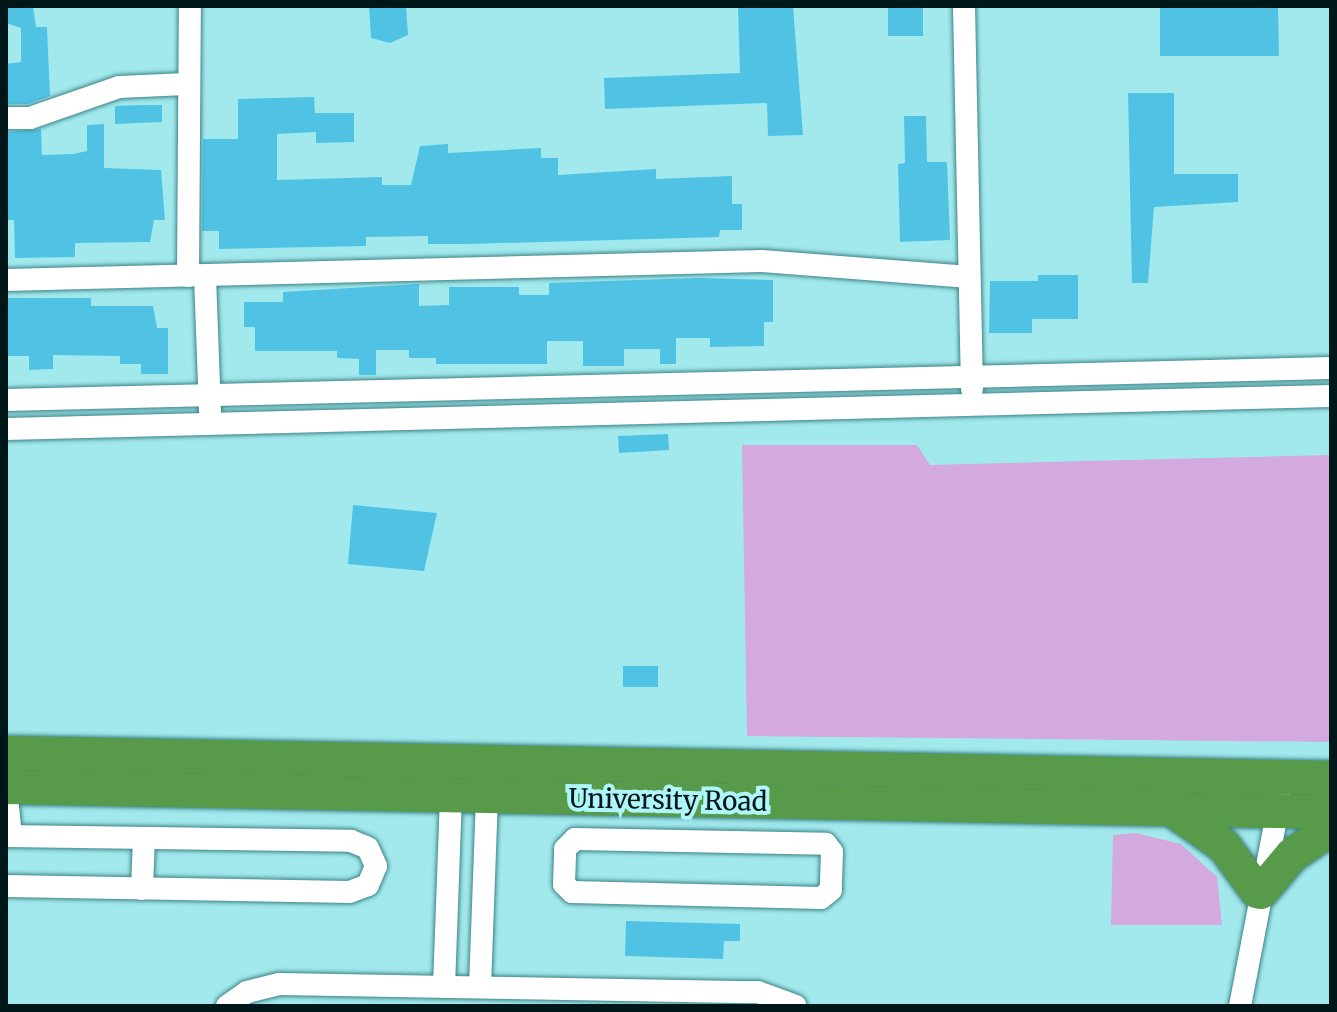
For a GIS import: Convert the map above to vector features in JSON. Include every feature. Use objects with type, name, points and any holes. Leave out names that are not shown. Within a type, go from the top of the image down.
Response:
[{"type":"highway","name":"University Road","points":[[6,753],[1331,778]]},
{"type":"highway","name":"University Road","points":[[6,787],[1331,812]]},
{"type":"highway","points":[[1173,809],[1224,846],[1258,900],[1292,855],[1331,829]]},
{"type":"street","points":[[190,6],[186,84],[196,276],[211,424]]},
{"type":"street","points":[[964,6],[973,405]]},
{"type":"street","points":[[6,118],[30,118],[119,87],[186,84]]},
{"type":"street","points":[[6,280],[762,261],[969,277]]},
{"type":"street","points":[[6,400],[1331,368]]},
{"type":"street","points":[[6,429],[1331,396]]},
{"type":"street","points":[[1240,1006],[1275,777]]},
{"type":"street","points":[[6,787],[8,836],[351,841],[368,848],[376,866],[368,885],[350,892],[6,886]]},
{"type":"street","points":[[444,987],[451,795]]},
{"type":"street","points":[[480,987],[487,796]]},
{"type":"street","points":[[777,802],[786,843]]},
{"type":"street","points":[[142,889],[144,838]]},
{"type":"street","points":[[575,839],[786,843],[831,849],[828,895],[572,892],[564,884],[565,849],[575,839]]},
{"type":"street","points":[[227,1006],[247,992],[280,984],[758,992],[796,1006]]},
{"type":"shaded area","points":[[742,445],[917,445],[930,465],[1331,455],[1331,742],[747,736]]},
{"type":"shaded area","points":[[1136,833],[1181,844],[1217,877],[1222,925],[1111,925],[1113,835]]},
{"type":"building","points":[[6,6],[33,6],[36,27],[47,27],[50,96],[28,104],[6,104],[6,64],[21,62],[21,28],[6,23]]},
{"type":"building","points":[[369,6],[406,6],[408,35],[390,43],[371,38]]},
{"type":"building","points":[[738,6],[793,6],[803,135],[768,136],[767,103],[605,109],[604,78],[740,73]]},
{"type":"building","points":[[888,6],[923,6],[923,36],[888,36]]},
{"type":"building","points":[[1160,6],[1278,6],[1279,56],[1160,56]]},
{"type":"building","points":[[1128,93],[1174,93],[1174,174],[1238,174],[1238,202],[1154,207],[1148,283],[1132,283]]},
{"type":"building","points":[[314,97],[315,113],[354,113],[354,142],[316,143],[316,132],[277,134],[277,180],[382,177],[382,185],[411,185],[420,146],[448,144],[448,153],[541,148],[541,158],[558,158],[558,175],[656,169],[656,179],[732,176],[732,204],[742,204],[742,230],[720,230],[719,237],[468,244],[428,244],[428,236],[366,237],[366,246],[219,249],[219,231],[202,231],[203,139],[238,139],[238,99]]},
{"type":"building","points":[[162,105],[162,122],[115,124],[115,106]]},
{"type":"building","points":[[904,116],[926,116],[927,162],[947,162],[950,240],[900,242],[898,164],[905,163]]},
{"type":"building","points":[[104,124],[104,168],[161,170],[165,220],[154,220],[150,242],[75,243],[75,257],[15,258],[14,220],[6,220],[6,132],[41,129],[42,155],[73,154],[87,151],[87,125]]},
{"type":"building","points":[[1038,275],[1078,275],[1078,319],[1032,319],[1032,333],[989,333],[990,281],[1038,281]]},
{"type":"building","points":[[699,278],[773,280],[773,322],[764,322],[764,346],[710,347],[710,338],[676,338],[676,364],[660,364],[660,349],[624,349],[624,366],[583,366],[583,341],[547,341],[547,364],[436,364],[436,358],[409,358],[409,350],[376,350],[376,375],[359,375],[359,359],[337,358],[337,351],[255,351],[255,327],[244,327],[244,302],[283,302],[283,292],[419,284],[419,306],[449,305],[449,287],[519,287],[519,295],[549,295],[549,283]]},
{"type":"building","points":[[6,298],[91,298],[91,306],[153,306],[157,328],[168,328],[168,374],[141,374],[141,364],[120,364],[120,356],[53,355],[53,369],[29,370],[29,356],[6,356]]},
{"type":"building","points":[[668,434],[669,450],[619,453],[618,436]]},
{"type":"building","points":[[353,505],[437,513],[424,571],[348,564]]},
{"type":"building","points":[[623,666],[658,666],[658,687],[623,687]]},
{"type":"building","points":[[626,921],[740,924],[740,941],[724,941],[723,959],[625,956]]}]
